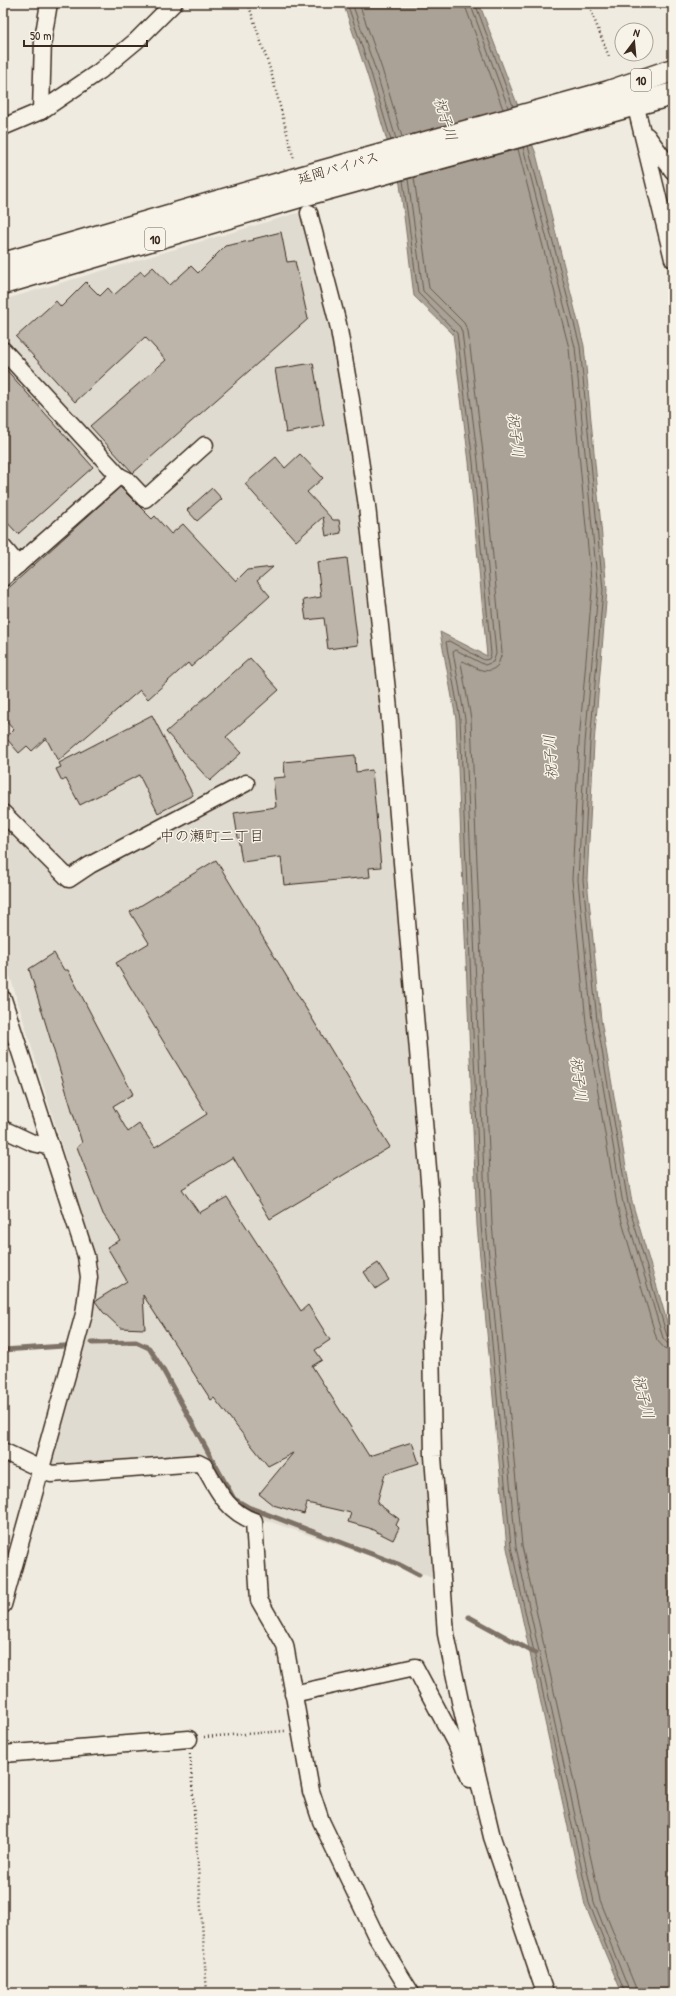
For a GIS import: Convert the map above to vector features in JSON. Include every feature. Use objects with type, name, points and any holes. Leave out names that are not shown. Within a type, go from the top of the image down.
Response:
[{"type":"highway","name":"延岡バイパス","points":[[3,283],[622,96],[673,70]]},
{"type":"highway","name":"延岡バイパス","points":[[622,96],[673,94]]},
{"type":"highway","name":"延岡バイパス","points":[[3,264],[305,191]]},
{"type":"street","points":[[41,110],[43,39],[49,3]]},
{"type":"street","points":[[3,127],[41,110],[100,71],[136,41],[174,3]]},
{"type":"street","points":[[622,96],[642,128],[673,171]]},
{"type":"street","points":[[642,128],[673,259]]},
{"type":"street","points":[[305,191],[338,324],[368,514],[389,709],[431,1204],[434,1311],[431,1338],[433,1456],[446,1634],[461,1706],[492,1837]]},
{"type":"street","points":[[3,350],[119,476],[127,480],[145,498],[204,445]]},
{"type":"street","points":[[3,578],[119,476]]},
{"type":"street","points":[[3,547],[18,565]]},
{"type":"street","points":[[3,813],[69,879],[90,865],[246,783]]},
{"type":"street","points":[[3,1000],[86,1256],[89,1277],[84,1314],[3,1605]]},
{"type":"street","points":[[3,1129],[33,1143],[51,1147]]},
{"type":"street","points":[[3,1451],[40,1471],[51,1474],[198,1463],[204,1466],[225,1502],[242,1517],[254,1521],[259,1600],[285,1645],[311,1791],[321,1821],[376,1936],[409,1991]]},
{"type":"street","points":[[293,1694],[416,1667],[458,1748],[492,1837],[545,1993]]},
{"type":"street","points":[[3,1754],[189,1739]]},
{"type":"path","points":[[248,3],[271,72],[305,191]]},
{"type":"path","points":[[588,3],[609,57]]},
{"type":"path","points":[[207,1993],[189,1739],[299,1729]]},
{"type":"path","points":[[349,1993],[409,1991]]},
{"type":"shaded area","points":[[297,213],[305,217],[330,316],[351,446],[400,896],[425,1244],[436,1579],[245,1513],[228,1500],[202,1456],[49,1469],[94,1293],[98,1266],[3,953],[3,827],[8,802],[3,797],[3,300]]},
{"type":"water","name":"祝子川","points":[[343,3],[479,3],[536,154],[584,346],[607,590],[594,743],[587,880],[601,1020],[632,1202],[673,1342],[673,1993],[622,1993],[585,1905],[507,1548],[477,1225],[456,719],[440,632],[487,656],[469,462],[453,334],[414,296],[400,184],[367,74]]},
{"type":"building","points":[[281,232],[287,262],[295,261],[308,319],[133,473],[90,426],[166,360],[145,337],[75,402],[16,337],[56,301],[61,307],[86,282],[100,296],[108,288],[114,295],[141,271],[144,275],[153,267],[170,285],[191,266],[198,273],[225,246],[254,240],[253,239]]},
{"type":"building","points":[[313,363],[324,426],[286,433],[275,369]]},
{"type":"building","points":[[3,366],[93,467],[18,534],[3,518]]},
{"type":"building","points":[[300,454],[323,478],[307,492],[333,520],[339,520],[341,533],[326,536],[323,517],[296,541],[245,484],[276,457],[285,468]]},
{"type":"building","points":[[120,487],[152,519],[155,516],[171,534],[183,524],[236,581],[247,570],[273,567],[257,581],[270,596],[191,667],[188,663],[148,699],[140,690],[58,761],[46,738],[32,751],[27,746],[19,753],[6,738],[14,730],[3,718],[3,593]]},
{"type":"building","points":[[212,488],[222,499],[197,521],[187,510]]},
{"type":"building","points":[[347,558],[358,645],[328,649],[324,618],[306,620],[303,600],[321,597],[317,562]]},
{"type":"building","points":[[250,658],[279,690],[226,737],[241,753],[210,781],[166,732]]},
{"type":"building","points":[[152,715],[193,795],[158,813],[139,775],[80,805],[66,779],[62,781],[56,769],[61,767],[59,763]]},
{"type":"building","points":[[355,755],[356,772],[372,770],[381,867],[369,868],[370,877],[284,885],[281,857],[242,862],[234,813],[276,807],[273,778],[285,777],[284,762]]},
{"type":"building","points":[[216,860],[390,1147],[270,1219],[233,1157],[182,1189],[199,1213],[227,1197],[301,1311],[308,1305],[330,1340],[315,1350],[322,1360],[312,1366],[369,1456],[412,1442],[419,1463],[385,1474],[377,1503],[399,1519],[396,1525],[399,1528],[393,1540],[369,1528],[348,1522],[351,1513],[307,1503],[304,1514],[273,1505],[259,1494],[293,1453],[268,1466],[214,1398],[211,1400],[143,1295],[145,1329],[120,1328],[103,1312],[95,1301],[127,1281],[107,1247],[120,1240],[103,1214],[77,1147],[82,1143],[29,969],[54,953],[64,970],[68,970],[133,1094],[113,1106],[128,1132],[139,1124],[155,1147],[207,1114],[116,963],[149,943],[130,912]]},
{"type":"building","points":[[378,1263],[389,1280],[375,1289],[364,1272]]},
{"type":"waterway","points":[[92,1343],[136,1342],[149,1348],[162,1368],[234,1499],[248,1507],[398,1564],[419,1575]]},
{"type":"waterway","points":[[3,1350],[64,1346]]},
{"type":"waterway","points":[[469,1617],[535,1653]]},
{"type":"district","name":"中の瀬町二丁目","points":[[212,835]]}]
